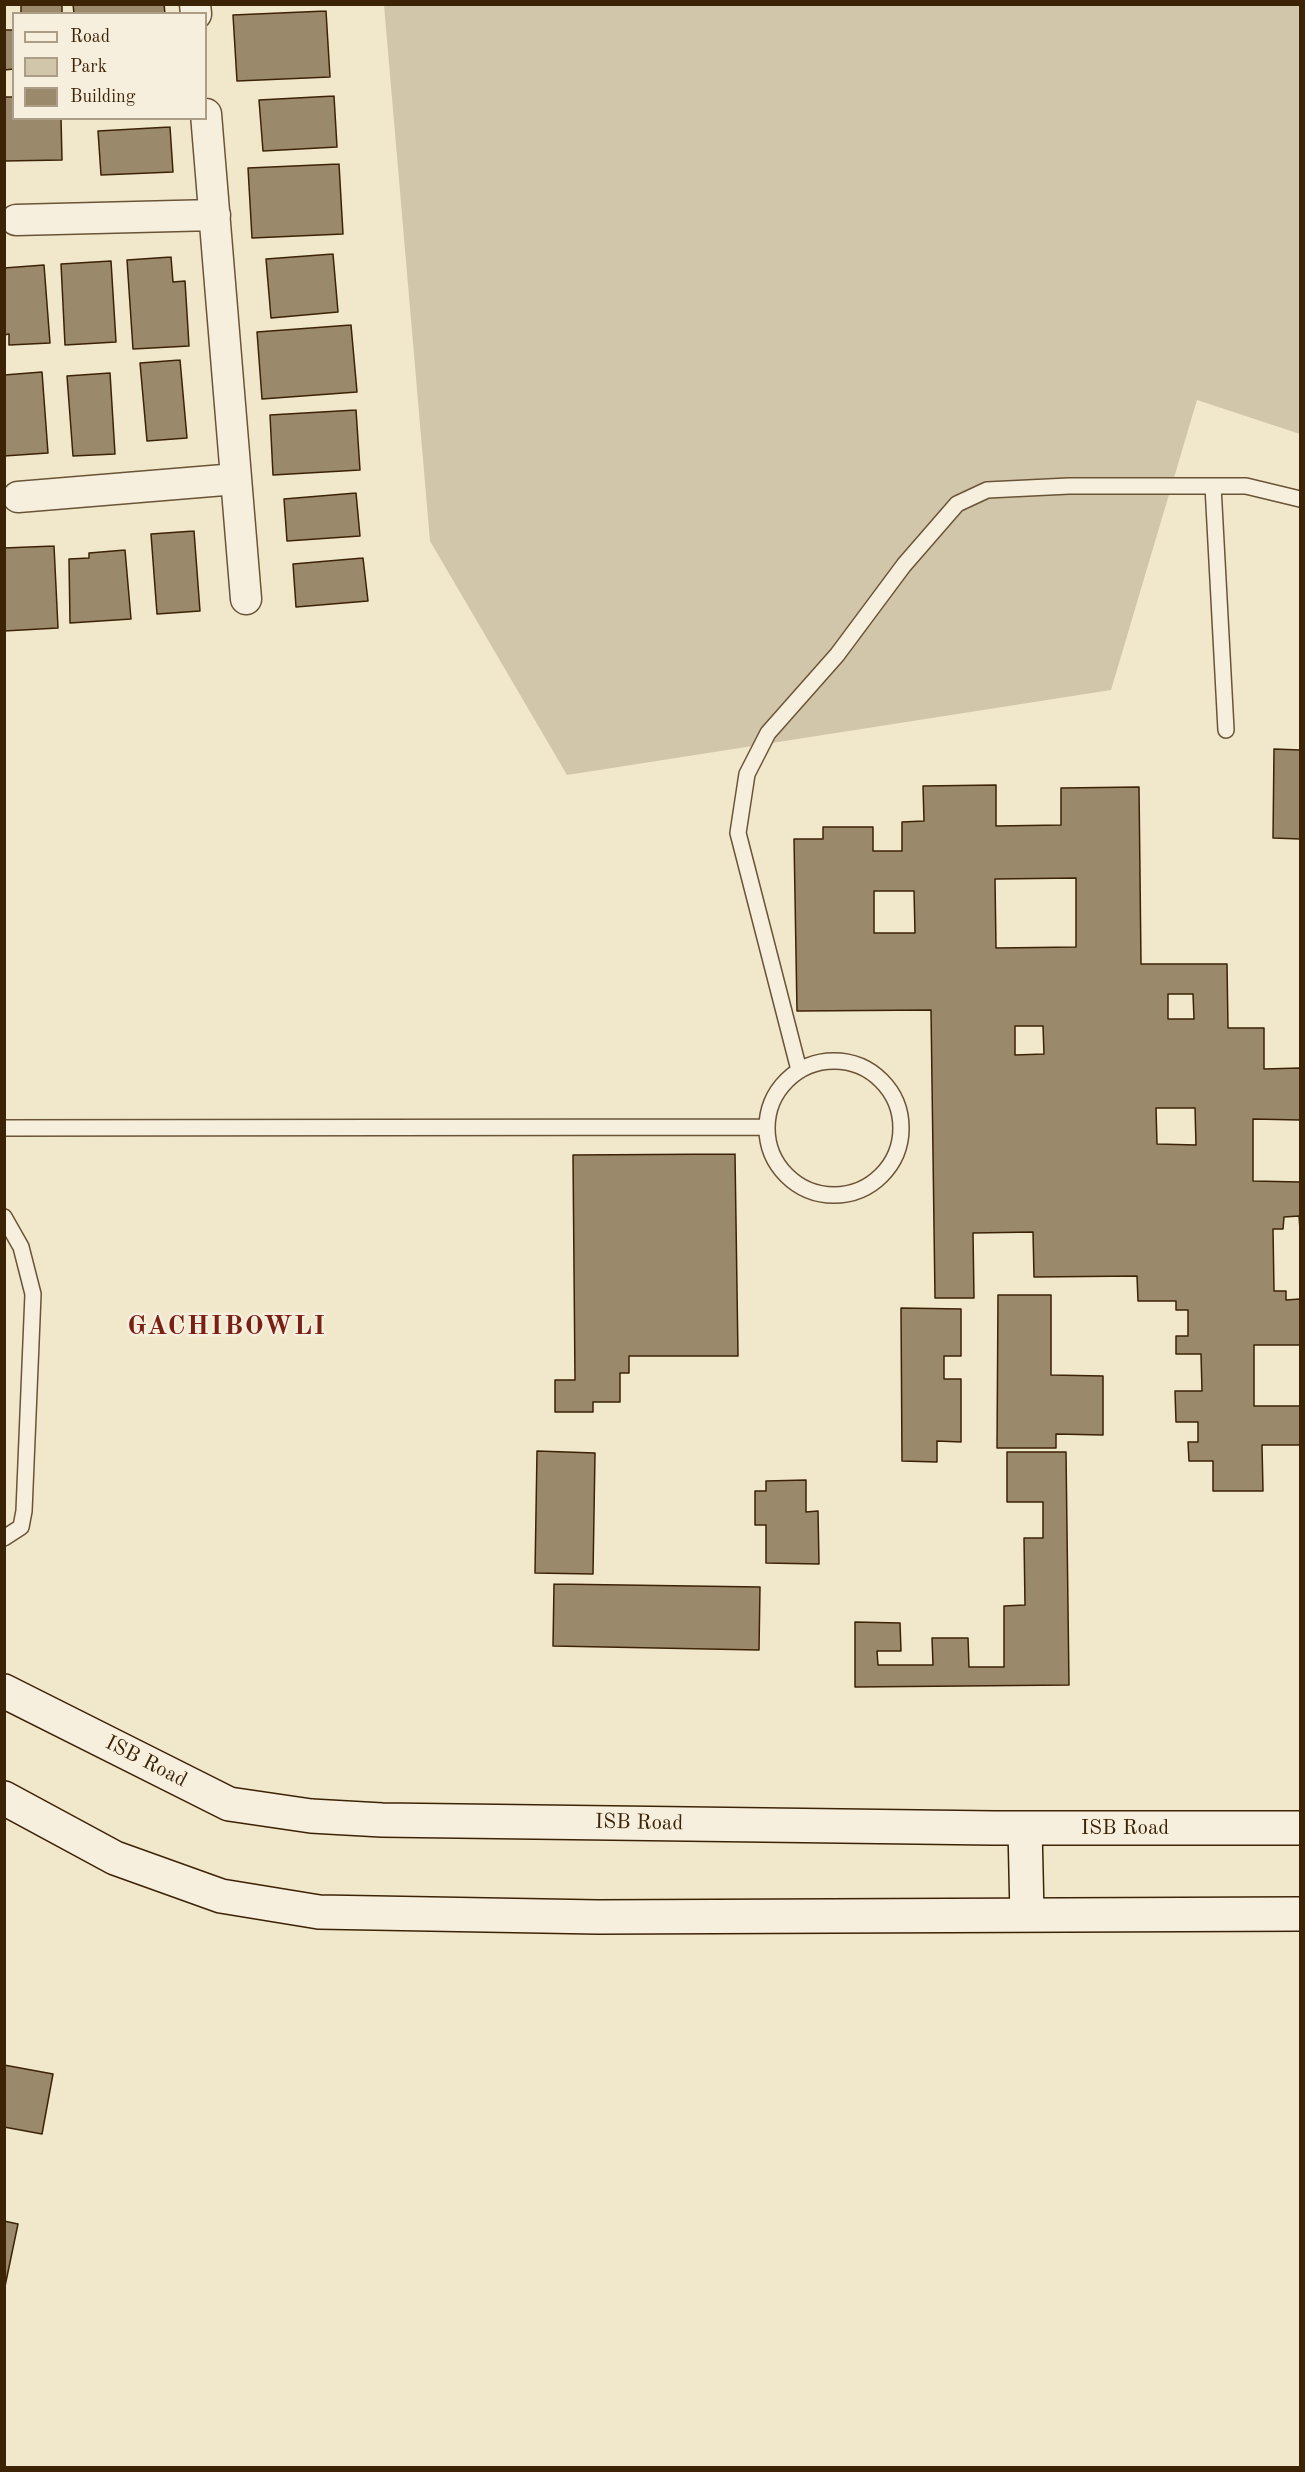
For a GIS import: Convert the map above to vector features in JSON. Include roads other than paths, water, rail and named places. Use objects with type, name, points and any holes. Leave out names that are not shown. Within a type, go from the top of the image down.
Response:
[{"type":"main road","name":"ISB Road","points":[[4,1691],[229,1804],[311,1816],[382,1820],[1025,1828],[1300,1828]]},
{"type":"main road","points":[[4,1798],[115,1858],[210,1893],[319,1912],[597,1917],[1300,1914]]},
{"type":"main road","points":[[1025,1828],[1027,1916]]},
{"type":"street","points":[[207,120],[246,599]]},
{"type":"street","points":[[16,220],[215,214]]},
{"type":"street","points":[[18,497],[237,479]]},
{"type":"lane","points":[[800,1070],[738,833],[747,774],[768,733],[837,655],[904,565],[957,504],[987,490],[1069,486],[1246,486],[1300,499]]},
{"type":"lane","points":[[1213,486],[1226,730]]},
{"type":"lane","points":[[825,1061],[852,1063],[876,1076],[893,1097],[901,1123],[898,1150],[884,1173],[862,1189],[836,1196],[809,1191],[786,1176],[771,1154],[767,1127],[768,1110],[785,1080],[800,1070],[825,1061]]},
{"type":"lane","points":[[4,1128],[767,1127]]},
{"type":"lane","points":[[4,1217],[21,1246],[33,1294],[24,1511],[21,1527],[4,1538]]},
{"type":"district","name":"GACHIBOWLI","points":[[227,1327]]}]
